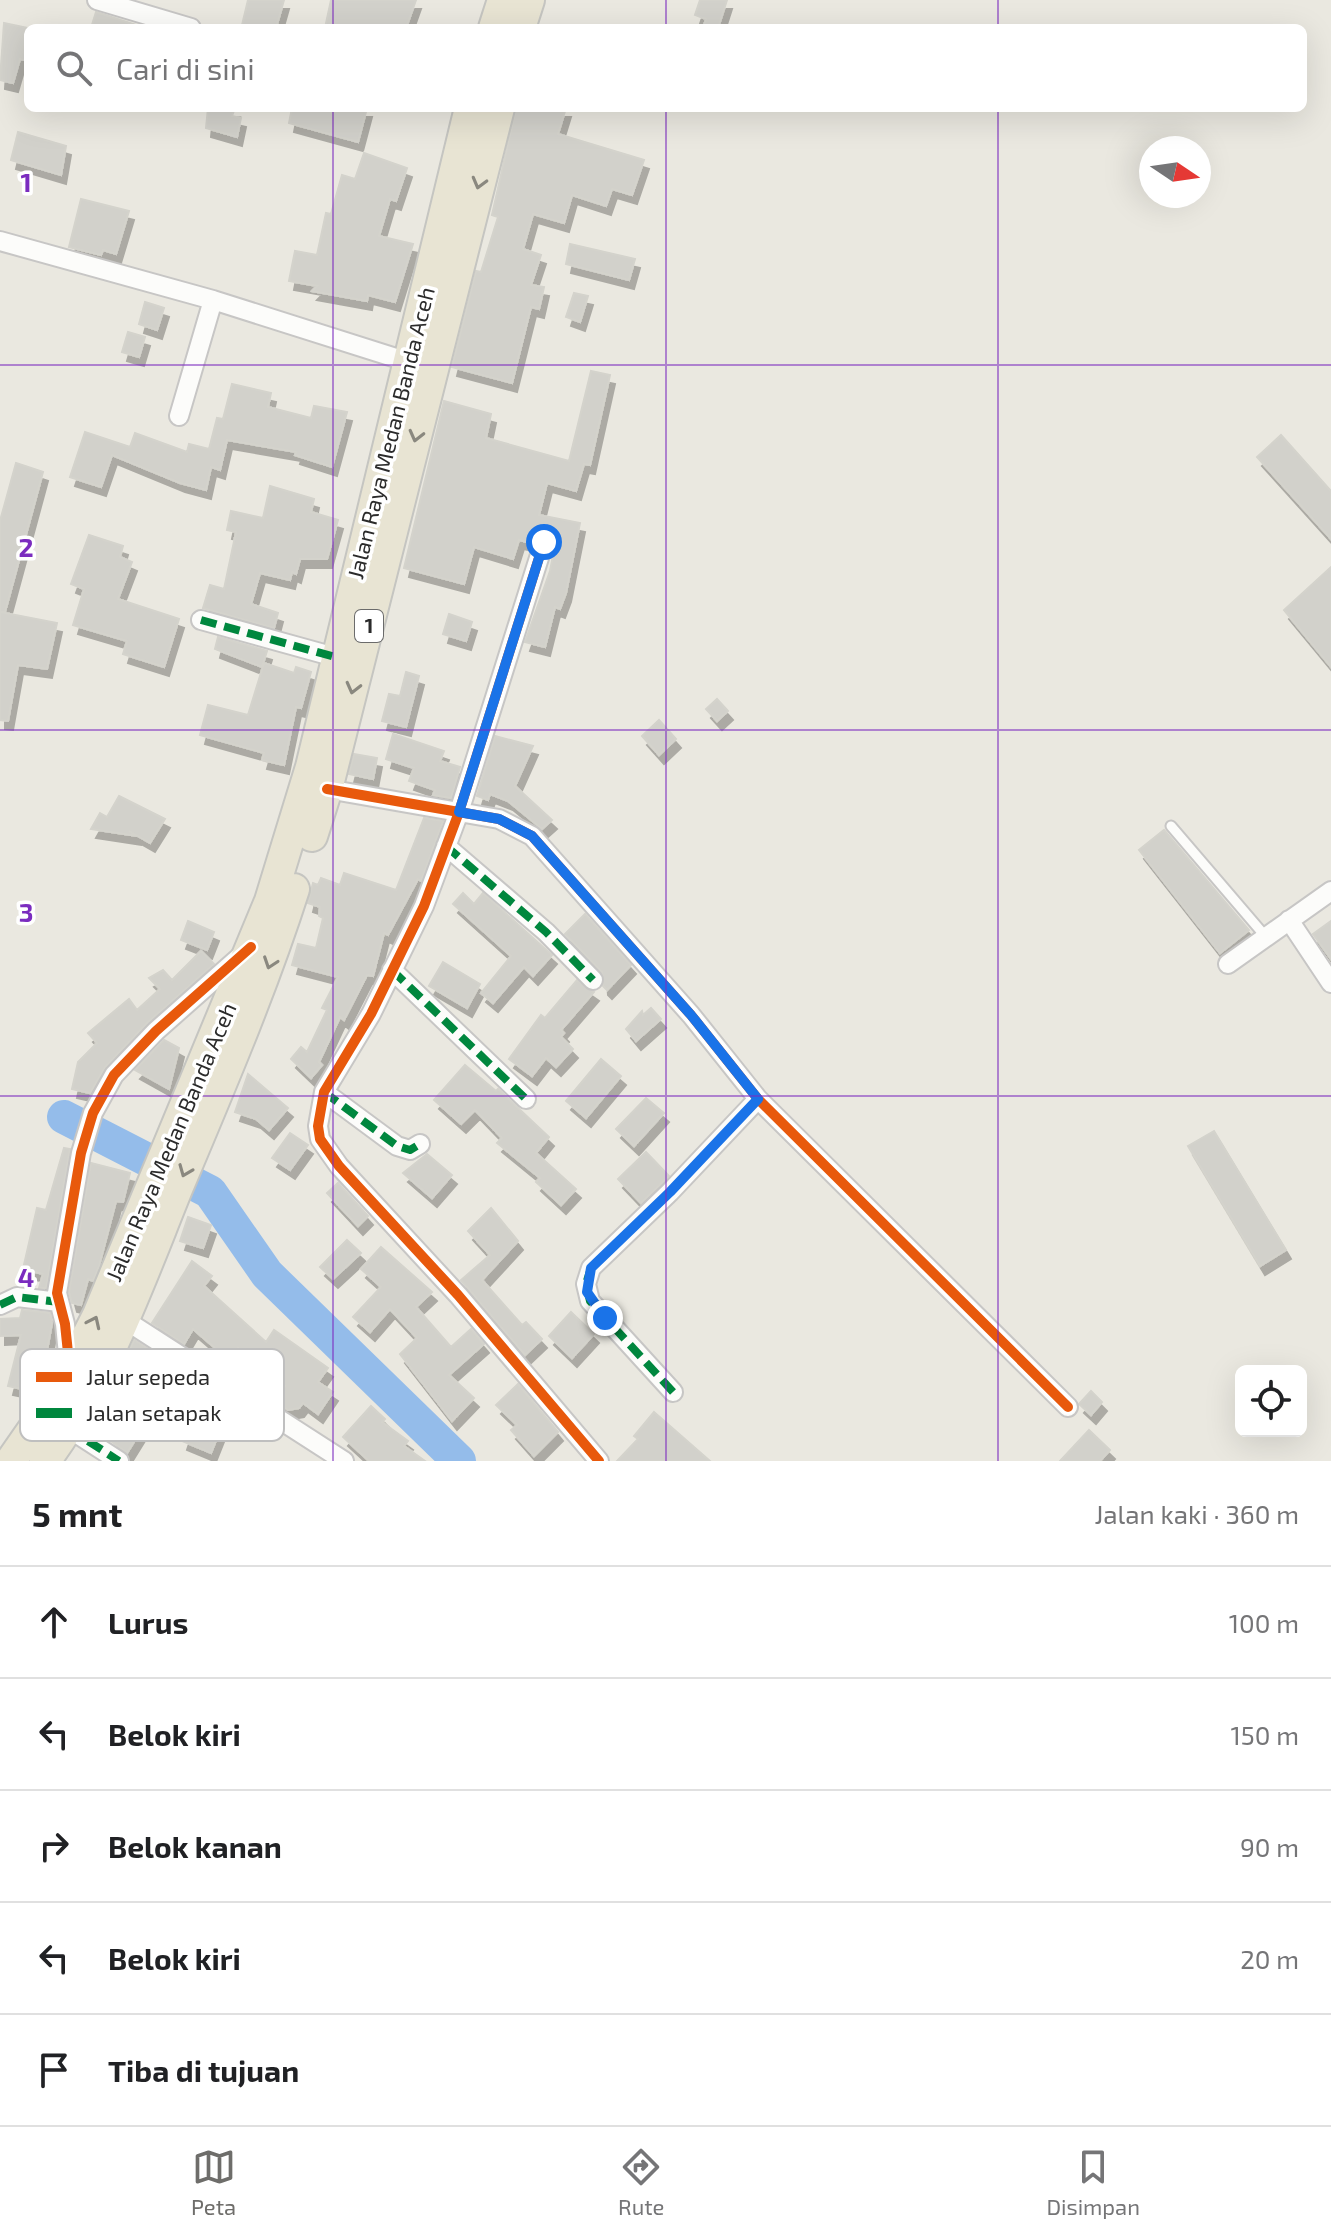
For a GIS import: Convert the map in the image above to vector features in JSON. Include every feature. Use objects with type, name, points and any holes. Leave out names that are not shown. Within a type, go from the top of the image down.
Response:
[{"type":"highway","points":[[495,24],[503,0]]},
{"type":"highway","points":[[521,24],[529,0]]},
{"type":"highway","name":"Jalan Raya Medan Banda Aceh","points":[[82,1349],[157,1207],[190,1128],[251,947],[286,881],[327,789],[421,366],[473,112]]},
{"type":"highway","name":"Jalan Raya Medan Banda Aceh","points":[[190,1128],[250,1018],[286,881],[335,657],[421,366]]},
{"type":"highway","name":"Jalan Raya Medan Banda Aceh","points":[[110,1349],[125,1320],[157,1207]]},
{"type":"highway","name":"Jalan Raya Medan Banda Aceh","points":[[11,1461],[24,1441]]},
{"type":"highway","name":"Jalan Raya Medan Banda Aceh","points":[[45,1461],[59,1441]]},
{"type":"street","points":[[97,0],[178,24]]},
{"type":"street","points":[[0,241],[213,300],[421,366]]},
{"type":"street","points":[[179,416],[213,300]]},
{"type":"street","points":[[544,542],[459,812],[424,906],[324,1092],[318,1126],[327,1151],[458,1295],[599,1461]]},
{"type":"street","points":[[201,620],[335,657]]},
{"type":"street","points":[[327,789],[499,819],[532,836],[691,1015],[758,1099],[1068,1407]]},
{"type":"street","points":[[446,846],[546,932],[593,980]]},
{"type":"street","points":[[1228,964],[1331,891]]},
{"type":"street","points":[[1289,920],[1331,983]]},
{"type":"street","points":[[68,1349],[58,1285],[81,1153],[93,1113],[114,1075],[156,1031],[251,947]]},
{"type":"street","points":[[392,970],[526,1099]]},
{"type":"street","points":[[324,1092],[397,1146],[410,1150],[420,1144]]},
{"type":"street","points":[[673,1392],[590,1301],[588,1276],[591,1268],[670,1192],[758,1099]]},
{"type":"street","points":[[0,1305],[17,1297],[59,1302]]},
{"type":"street","points":[[125,1320],[170,1349]]},
{"type":"street","points":[[284,1422],[344,1461]]},
{"type":"street","points":[[88,1441],[119,1461]]},
{"type":"lane","points":[[1171,826],[1266,937]]},
{"type":"building","points":[[248,0],[284,0],[277,24],[242,24]]},
{"type":"building","points":[[331,0],[416,0],[407,24],[326,24]]},
{"type":"building","points":[[700,0],[727,0],[719,24],[704,24],[706,19],[695,15]]},
{"type":"building","points":[[96,12],[133,24],[92,24]]},
{"type":"building","points":[[4,23],[24,27],[24,60],[20,59],[13,83],[0,80]]},
{"type":"building","points":[[208,112],[234,112],[232,116],[241,118],[237,137],[206,128]]},
{"type":"building","points":[[291,112],[366,112],[358,142],[289,123]]},
{"type":"building","points":[[515,112],[565,112],[558,134],[644,160],[632,195],[612,189],[606,206],[572,195],[564,223],[533,214],[523,249],[541,255],[531,285],[544,287],[539,309],[531,307],[512,383],[452,367],[476,271],[481,272],[498,217],[492,215]]},
{"type":"building","points":[[18,132],[66,146],[61,175],[11,160]]},
{"type":"building","points":[[364,153],[407,168],[396,201],[390,199],[379,236],[413,244],[395,302],[368,295],[367,301],[312,291],[317,286],[289,281],[295,251],[317,255],[326,213],[331,214],[342,175],[355,179]]},
{"type":"building","points":[[81,199],[129,211],[116,254],[103,250],[101,255],[69,247]]},
{"type":"building","points":[[570,244],[635,259],[629,280],[566,264]]},
{"type":"building","points":[[574,293],[588,296],[580,322],[566,317]]},
{"type":"building","points":[[145,302],[164,308],[157,330],[139,324]]},
{"type":"building","points":[[128,332],[145,337],[139,357],[122,352]]},
{"type":"building","points":[[591,371],[610,375],[590,465],[584,464],[576,491],[547,483],[539,515],[580,523],[566,593],[560,609],[555,607],[545,647],[525,642],[550,571],[556,540],[548,531],[537,533],[531,543],[519,540],[513,559],[474,547],[464,584],[404,568],[444,401],[491,414],[486,438],[569,461]]},
{"type":"building","points":[[232,384],[271,393],[268,407],[311,418],[314,406],[347,412],[332,467],[295,455],[296,452],[227,440],[220,470],[211,467],[206,490],[180,483],[112,455],[101,487],[70,477],[85,432],[130,447],[135,433],[187,452],[189,444],[209,449],[217,418],[223,419]]},
{"type":"building","points":[[1281,435],[1331,491],[1331,539],[1257,457]]},
{"type":"building","points":[[16,463],[43,472],[5,612],[0,612],[0,521]]},
{"type":"building","points":[[270,486],[314,499],[311,512],[338,520],[327,559],[300,559],[296,574],[292,572],[290,580],[260,573],[251,604],[278,613],[274,628],[203,608],[210,585],[224,589],[236,532],[227,530],[231,511],[263,518]]},
{"type":"building","points":[[89,535],[123,546],[120,557],[132,562],[118,599],[179,619],[164,667],[123,654],[127,641],[73,625],[84,589],[71,584]]},
{"type":"building","points":[[1331,567],[1331,667],[1284,610]]},
{"type":"building","points":[[0,612],[57,623],[47,669],[18,665],[8,721],[0,720]]},
{"type":"building","points":[[449,614],[472,622],[466,641],[443,634]]},
{"type":"building","points":[[218,637],[267,651],[262,667],[215,649]]},
{"type":"building","points":[[264,663],[294,673],[296,667],[311,672],[301,708],[296,707],[284,765],[262,760],[264,753],[200,735],[208,705],[248,715]]},
{"type":"building","points":[[406,672],[419,676],[406,727],[382,721],[389,694],[400,696]]},
{"type":"building","points":[[717,699],[728,711],[717,721],[706,709]]},
{"type":"building","points":[[659,720],[676,739],[659,755],[642,736]]},
{"type":"building","points":[[393,734],[444,751],[440,761],[460,767],[451,798],[433,795],[435,790],[409,781],[414,768],[386,759]]},
{"type":"building","points":[[495,736],[533,746],[515,786],[552,820],[542,829],[508,801],[490,794],[488,800],[477,796]]},
{"type":"building","points":[[354,754],[377,758],[373,779],[349,774]]},
{"type":"building","points":[[119,796],[165,819],[150,843],[129,831],[137,836],[91,829],[100,813],[107,817]]},
{"type":"building","points":[[424,818],[443,821],[421,881],[418,879],[388,935],[384,933],[373,976],[367,975],[344,1020],[340,1017],[319,1062],[322,1065],[311,1078],[291,1059],[301,1047],[307,1052],[327,1010],[322,1008],[338,977],[292,965],[298,944],[316,948],[323,918],[319,916],[320,907],[308,903],[313,883],[318,885],[321,878],[340,885],[344,873],[396,890]]},
{"type":"building","points":[[1164,830],[1249,930],[1220,953],[1139,850]]},
{"type":"building","points":[[463,893],[474,904],[483,893],[552,955],[533,976],[524,967],[493,1003],[481,993],[511,956],[453,904]]},
{"type":"building","points":[[585,914],[631,965],[607,990],[603,986],[602,972],[565,934]]},
{"type":"building","points":[[188,921],[214,932],[207,950],[181,940]]},
{"type":"building","points":[[1331,921],[1331,959],[1313,934]]},
{"type":"building","points":[[201,951],[214,964],[147,1023],[105,1067],[90,1093],[72,1089],[78,1062],[97,1043],[88,1033],[129,999],[137,1010],[160,989],[149,978],[163,970],[172,980]]},
{"type":"building","points":[[443,962],[480,984],[467,1008],[429,986]]},
{"type":"building","points":[[577,980],[594,992],[561,1030],[564,1033],[561,1037],[573,1049],[556,1067],[546,1058],[532,1076],[509,1059],[541,1015],[545,1018]]},
{"type":"building","points":[[651,1008],[661,1019],[636,1041],[626,1029],[642,1011],[643,1015]]},
{"type":"building","points":[[164,1040],[179,1048],[169,1089],[135,1070]]},
{"type":"building","points":[[601,1059],[621,1076],[586,1118],[566,1101]]},
{"type":"building","points":[[465,1065],[496,1091],[498,1089],[549,1137],[536,1153],[576,1189],[561,1205],[536,1182],[540,1178],[497,1143],[502,1138],[475,1110],[461,1124],[434,1100]]},
{"type":"building","points":[[248,1074],[288,1108],[269,1130],[256,1119],[235,1112]]},
{"type":"building","points":[[646,1098],[664,1113],[634,1146],[616,1129]]},
{"type":"building","points":[[1214,1131],[1286,1250],[1260,1266],[1188,1146]]},
{"type":"building","points":[[290,1133],[308,1145],[290,1170],[272,1158]]},
{"type":"building","points":[[64,1148],[70,1149],[46,1288],[39,1288],[43,1274],[23,1269],[37,1208],[46,1210]]},
{"type":"building","points":[[646,1152],[669,1176],[641,1203],[618,1179]]},
{"type":"building","points":[[427,1154],[452,1175],[432,1198],[403,1173]]},
{"type":"building","points":[[91,1163],[130,1173],[123,1202],[116,1201],[99,1266],[93,1281],[88,1279],[81,1305],[72,1303],[69,1292]]},
{"type":"building","points":[[338,1183],[368,1216],[358,1226],[327,1193]]},
{"type":"building","points":[[491,1208],[518,1241],[482,1280],[522,1325],[526,1322],[542,1339],[525,1355],[461,1280],[490,1255],[468,1231]]},
{"type":"building","points":[[188,1217],[211,1225],[203,1248],[180,1241]]},
{"type":"building","points":[[347,1240],[361,1253],[333,1279],[320,1267]]},
{"type":"building","points":[[381,1247],[432,1292],[416,1307],[451,1347],[471,1329],[484,1344],[449,1375],[474,1398],[452,1421],[400,1354],[417,1338],[390,1309],[370,1332],[353,1317],[381,1287],[361,1269]]},
{"type":"building","points":[[192,1261],[212,1276],[204,1286],[266,1342],[274,1330],[328,1368],[318,1382],[333,1392],[318,1414],[303,1403],[299,1408],[288,1410],[284,1407],[284,1349],[216,1349],[193,1329],[184,1344],[152,1323]]},
{"type":"building","points":[[22,1310],[50,1313],[52,1323],[47,1349],[20,1349],[20,1388],[8,1386],[21,1335],[0,1336],[0,1319],[20,1318]]},
{"type":"building","points":[[571,1312],[594,1334],[572,1358],[549,1336]]},
{"type":"building","points":[[134,1340],[148,1349],[130,1349]]},
{"type":"building","points":[[518,1384],[558,1432],[534,1456],[511,1430],[517,1425],[496,1405]]},
{"type":"building","points":[[1091,1391],[1102,1402],[1091,1415],[1079,1404]]},
{"type":"building","points":[[371,1406],[385,1419],[382,1422],[408,1441],[404,1446],[425,1461],[369,1461],[343,1437]]},
{"type":"building","points":[[654,1412],[710,1461],[617,1461],[638,1439],[634,1436]]},
{"type":"building","points":[[1089,1430],[1110,1450],[1100,1461],[1060,1461]]},
{"type":"building","points":[[111,1441],[134,1441],[127,1453]]},
{"type":"building","points":[[182,1441],[216,1441],[211,1453]]},
{"type":"waterway","points":[[64,1117],[210,1192],[267,1274],[459,1461]]},
{"type":"marked path","points":[[201,620],[335,657]]},
{"type":"marked path","points":[[446,846],[546,932],[593,980]]},
{"type":"marked path","points":[[392,970],[526,1099]]},
{"type":"marked path","points":[[324,1092],[397,1146],[410,1150],[420,1144]]},
{"type":"marked path","points":[[673,1392],[590,1301],[586,1284],[591,1268],[670,1192],[758,1099]]},
{"type":"marked path","points":[[0,1305],[17,1297],[59,1302]]},
{"type":"marked path","points":[[88,1441],[119,1461]]},
{"type":"cycle path","points":[[544,542],[459,812],[424,906],[371,1014],[324,1092],[318,1126],[320,1139],[339,1166],[458,1295],[599,1461]]},
{"type":"cycle path","points":[[327,789],[499,819],[532,836],[691,1015],[758,1099],[1068,1407]]},
{"type":"cycle path","points":[[68,1349],[57,1293],[81,1153],[93,1113],[114,1075],[156,1031],[251,947]]},
{"type":"route","points":[[544,542],[459,812],[499,819],[532,836],[691,1015],[758,1099],[670,1192],[591,1268],[587,1292],[590,1301],[605,1318]]}]
